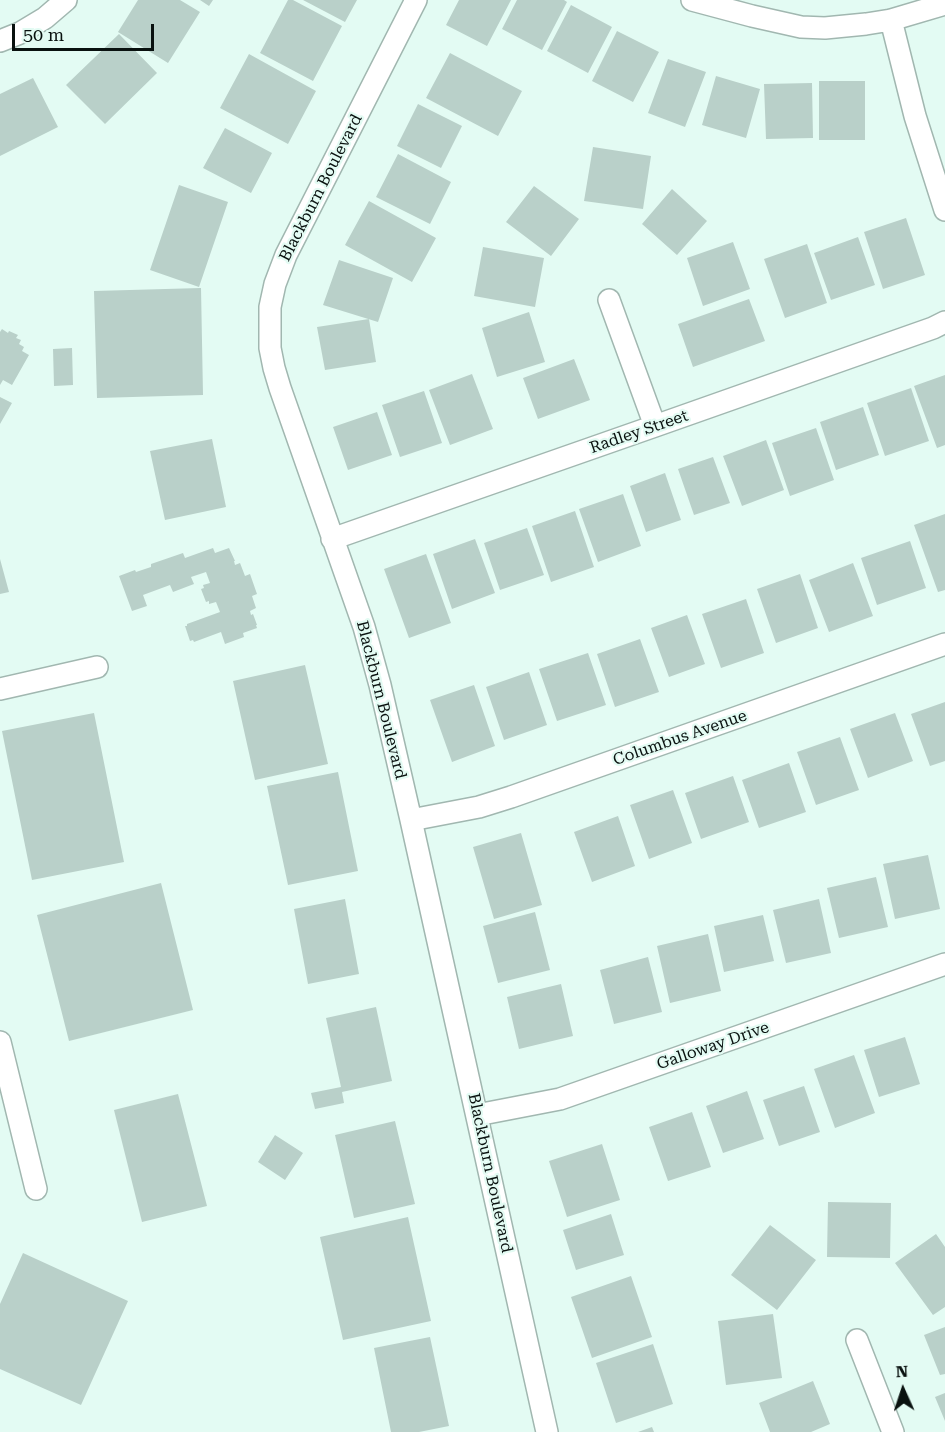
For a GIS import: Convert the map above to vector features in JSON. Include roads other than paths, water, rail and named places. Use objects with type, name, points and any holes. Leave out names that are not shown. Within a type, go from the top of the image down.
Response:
[{"type":"street","points":[[0,41],[20,33],[45,18],[66,0]]},
{"type":"street","name":"Blackburn Boulevard","points":[[417,0],[286,255],[275,284],[270,307],[270,348],[274,368],[370,649],[380,685],[547,1432]]},
{"type":"street","points":[[692,0],[801,27],[825,28],[891,20],[945,4]]},
{"type":"street","points":[[891,20],[915,116],[945,210]]},
{"type":"street","points":[[609,300],[655,426]]},
{"type":"street","name":"Radley Street","points":[[332,538],[945,322]]},
{"type":"street","name":"Columbus Avenue","points":[[411,820],[479,807],[511,797],[945,644]]},
{"type":"street","points":[[0,689],[97,667]]},
{"type":"street","name":"Galloway Drive","points":[[477,1115],[560,1099],[945,964]]},
{"type":"street","points":[[0,1042],[36,1189]]},
{"type":"street","points":[[857,1340],[893,1432]]}]
